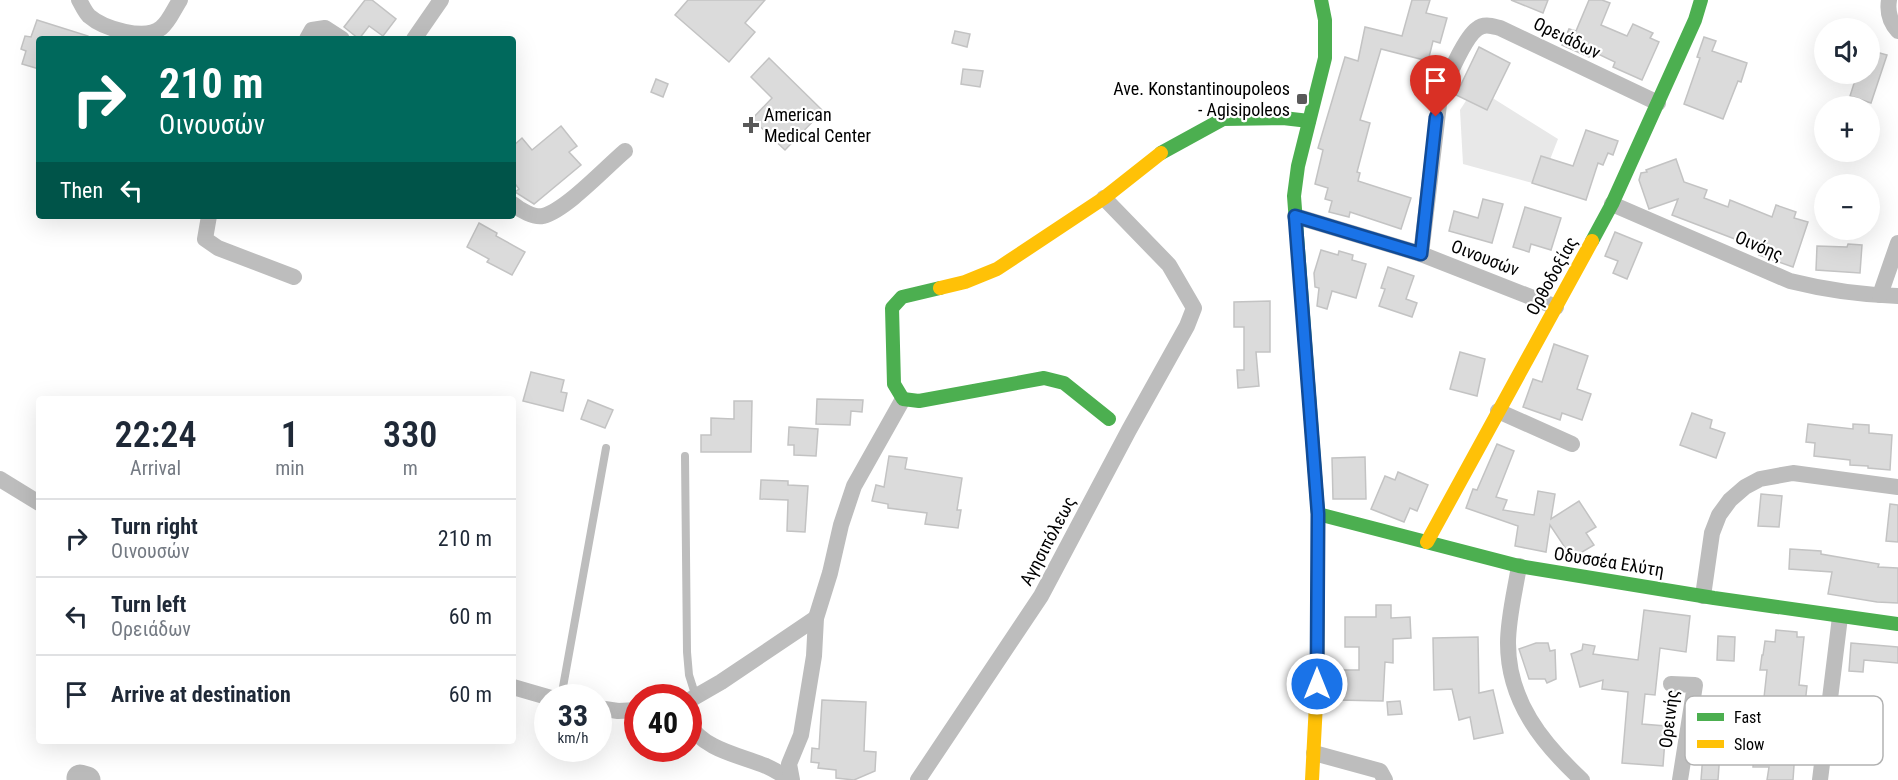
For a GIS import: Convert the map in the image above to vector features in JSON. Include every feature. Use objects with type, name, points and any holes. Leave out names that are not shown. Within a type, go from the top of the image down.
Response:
[{"type":"street","points":[[78,0],[89,15],[103,25],[122,32],[148,34],[164,27],[180,0]]},
{"type":"street","points":[[416,36],[441,0]]},
{"type":"street","points":[[1312,780],[1318,514],[1294,196],[1298,166],[1324,58],[1325,20],[1321,0]]},
{"type":"street","name":"Ορθοδοξίας","points":[[1426,542],[1612,204],[1695,20],[1701,0]]},
{"type":"street","points":[[1889,0],[1889,16],[1892,25],[1898,31]]},
{"type":"street","name":"Ορειάδων","points":[[1421,254],[1440,96],[1455,63],[1477,28],[1490,25],[1500,28],[1658,103]]},
{"type":"street","points":[[309,36],[312,30],[325,28],[337,36]]},
{"type":"street","points":[[903,399],[894,384],[892,308],[902,297],[965,282],[996,269],[1104,198],[1155,156],[1224,119],[1283,118],[1309,121]]},
{"type":"street","points":[[516,206],[530,214],[542,216],[565,204],[625,151]]},
{"type":"street","name":"Αγησιπόλεως","points":[[918,780],[1041,596],[1187,326],[1194,308],[1169,265],[1104,198]]},
{"type":"street","name":"Οινόης","points":[[1612,204],[1790,281],[1820,289],[1898,296]]},
{"type":"street","name":"Οινουσών","points":[[1295,216],[1421,254],[1556,307]]},
{"type":"street","points":[[208,219],[205,238],[218,248],[294,277]]},
{"type":"street","points":[[1880,295],[1898,243]]},
{"type":"street","points":[[903,399],[919,401],[1044,378],[1064,383],[1109,419]]},
{"type":"street","points":[[792,780],[789,764],[801,735],[814,656],[816,618],[854,486],[903,399]]},
{"type":"street","points":[[1498,411],[1572,444]]},
{"type":"street","points":[[1703,596],[1712,533],[1719,515],[1730,500],[1744,488],[1760,479],[1793,473],[1898,487]]},
{"type":"street","points":[[0,480],[36,501]]},
{"type":"street","name":"Οδυσσέα Ελύτη","points":[[1318,514],[1519,566],[1840,617],[1898,624]]},
{"type":"street","points":[[1519,566],[1508,641],[1509,670],[1521,703],[1538,733],[1558,758],[1582,780]]},
{"type":"street","points":[[1830,696],[1840,617]]},
{"type":"street","points":[[702,693],[816,618]]},
{"type":"street","name":"Ορεινής","points":[[1671,684],[1695,685],[1693,696]]},
{"type":"street","points":[[516,688],[534,693]]},
{"type":"street","points":[[702,739],[708,744],[769,767],[792,780]]},
{"type":"street","name":"Ορεινής","points":[[1680,780],[1685,748]]},
{"type":"street","points":[[1314,753],[1380,771],[1385,780]]},
{"type":"street","points":[[1820,780],[1822,765]]},
{"type":"lane","points":[[564,684],[606,448]]},
{"type":"lane","points":[[685,456],[687,652],[690,684]]},
{"type":"shaded area","points":[[1475,87],[1558,139],[1540,185],[1463,164],[1460,110]]},
{"type":"building","points":[[365,0],[372,0],[396,19],[383,36],[369,26],[361,36],[355,36],[344,27]]},
{"type":"building","points":[[688,0],[765,0],[745,23],[755,32],[729,62],[675,15]]},
{"type":"building","points":[[1412,0],[1430,0],[1426,13],[1447,18],[1440,43],[1433,41],[1428,61],[1381,49],[1360,120],[1370,123],[1357,172],[1360,173],[1358,181],[1411,198],[1401,229],[1350,212],[1349,217],[1329,212],[1332,201],[1325,199],[1328,188],[1315,184],[1323,150],[1318,148],[1345,57],[1358,61],[1365,27],[1402,36]]},
{"type":"building","points":[[1511,0],[1548,0],[1543,13]]},
{"type":"building","points":[[1589,0],[1602,0],[1610,3],[1601,25],[1627,36],[1633,24],[1653,33],[1650,38],[1659,42],[1642,80],[1613,67],[1615,62],[1592,51],[1589,57],[1562,45],[1569,29],[1576,31]]},
{"type":"building","points":[[37,20],[88,36],[36,36],[36,68],[22,64],[26,51],[21,49],[25,36],[31,37]]},
{"type":"building","points":[[955,31],[970,34],[967,47],[952,43]]},
{"type":"building","points":[[1704,37],[1716,41],[1712,51],[1747,63],[1741,82],[1738,81],[1723,119],[1684,104],[1700,58],[1697,57]]},
{"type":"building","points":[[1479,47],[1510,63],[1487,110],[1456,95]]},
{"type":"building","points":[[1880,53],[1887,55],[1880,76]]},
{"type":"building","points":[[769,58],[823,111],[785,150],[752,119],[772,98],[751,77]]},
{"type":"building","points":[[963,69],[983,71],[980,87],[961,84]]},
{"type":"building","points":[[656,79],[668,84],[663,97],[651,92]]},
{"type":"building","points":[[1854,84],[1877,84],[1873,96],[1850,96]]},
{"type":"building","points":[[561,126],[577,146],[569,152],[581,165],[534,204],[516,193],[519,189],[516,185],[516,143],[522,138],[532,150]]},
{"type":"building","points":[[1586,130],[1618,141],[1613,155],[1608,153],[1603,165],[1598,163],[1586,200],[1532,183],[1541,156],[1573,166]]},
{"type":"building","points":[[1676,159],[1684,182],[1707,190],[1704,198],[1728,207],[1730,200],[1772,217],[1776,205],[1796,212],[1794,218],[1808,222],[1793,267],[1759,255],[1761,249],[1672,215],[1678,199],[1649,209],[1639,180],[1641,173]]},
{"type":"building","points":[[1483,199],[1503,204],[1492,243],[1449,231],[1454,211],[1478,218]]},
{"type":"building","points":[[1525,207],[1561,218],[1551,250],[1531,244],[1529,252],[1513,247]]},
{"type":"building","points":[[479,223],[497,233],[496,236],[525,252],[512,275],[487,262],[489,259],[467,247]]},
{"type":"building","points":[[1615,232],[1642,243],[1627,279],[1613,273],[1618,261],[1605,256]]},
{"type":"building","points":[[1848,244],[1862,245],[1860,273],[1816,270],[1817,246],[1847,247]]},
{"type":"building","points":[[1321,250],[1338,255],[1339,251],[1353,255],[1352,260],[1366,264],[1356,298],[1332,291],[1327,309],[1317,306],[1319,288],[1315,287],[1314,273]]},
{"type":"building","points":[[1388,267],[1414,276],[1406,299],[1417,303],[1412,317],[1379,306],[1385,289],[1381,288]]},
{"type":"building","points":[[1270,301],[1270,352],[1256,352],[1259,386],[1238,388],[1237,370],[1244,370],[1244,327],[1234,327],[1234,302]]},
{"type":"building","points":[[1554,344],[1588,356],[1577,389],[1591,394],[1582,420],[1562,413],[1560,420],[1523,407],[1533,379],[1542,382]]},
{"type":"building","points":[[1460,352],[1485,359],[1477,396],[1450,389]]},
{"type":"building","points":[[531,372],[564,380],[561,392],[567,393],[563,411],[523,401]]},
{"type":"building","points":[[817,399],[863,400],[862,412],[851,411],[850,425],[816,424]]},
{"type":"building","points":[[588,400],[613,410],[605,428],[581,419]]},
{"type":"building","points":[[734,401],[752,401],[751,452],[701,452],[701,435],[711,435],[711,418],[734,419]]},
{"type":"building","points":[[1692,413],[1712,420],[1710,428],[1725,433],[1716,458],[1680,445]]},
{"type":"building","points":[[1808,424],[1853,429],[1853,424],[1869,425],[1869,433],[1892,435],[1890,470],[1850,465],[1850,460],[1814,456],[1815,443],[1806,442]]},
{"type":"building","points":[[789,427],[818,429],[816,456],[794,455],[794,445],[788,445]]},
{"type":"building","points":[[1497,444],[1514,451],[1496,497],[1507,500],[1503,510],[1534,515],[1538,491],[1555,494],[1551,519],[1579,501],[1596,527],[1586,533],[1594,545],[1572,558],[1550,525],[1546,552],[1515,546],[1518,526],[1466,508],[1473,489],[1477,490]]},
{"type":"building","points":[[889,456],[907,458],[905,469],[962,478],[957,510],[961,510],[958,528],[925,524],[927,513],[888,508],[888,504],[872,501],[876,485],[884,487]]},
{"type":"building","points":[[1365,457],[1366,499],[1333,499],[1332,458]]},
{"type":"building","points":[[1398,472],[1428,485],[1417,511],[1410,508],[1404,522],[1371,509],[1385,476],[1395,480]]},
{"type":"building","points":[[761,480],[788,481],[788,485],[808,486],[805,532],[787,531],[788,500],[760,499]]},
{"type":"building","points":[[1761,494],[1782,496],[1779,527],[1758,526]]},
{"type":"building","points":[[1890,504],[1898,505],[1898,542],[1886,541]]},
{"type":"building","points":[[1790,549],[1821,551],[1821,554],[1879,564],[1878,567],[1898,568],[1898,603],[1828,594],[1832,572],[1789,569]]},
{"type":"building","points":[[1376,605],[1391,605],[1391,618],[1410,617],[1411,638],[1393,639],[1393,663],[1385,662],[1383,701],[1337,700],[1338,670],[1359,670],[1359,647],[1345,647],[1345,617],[1376,617]]},
{"type":"building","points":[[1644,610],[1690,616],[1686,652],[1660,648],[1655,695],[1645,694],[1642,724],[1666,726],[1663,766],[1622,763],[1628,692],[1602,689],[1603,680],[1580,687],[1571,654],[1582,650],[1583,644],[1595,646],[1593,654],[1638,660]]},
{"type":"building","points":[[1776,630],[1797,632],[1797,637],[1804,637],[1799,685],[1807,686],[1806,696],[1764,696],[1767,670],[1760,670],[1762,655],[1765,641],[1775,642]]},
{"type":"building","points":[[1718,636],[1735,637],[1734,661],[1717,660]]},
{"type":"building","points":[[1478,637],[1479,693],[1493,690],[1503,733],[1474,739],[1470,717],[1459,720],[1452,689],[1434,690],[1433,638]]},
{"type":"building","points":[[1536,643],[1548,643],[1550,651],[1555,650],[1556,679],[1547,683],[1545,679],[1529,679],[1519,649]]},
{"type":"building","points":[[1851,643],[1898,647],[1898,663],[1864,660],[1863,672],[1849,671]]},
{"type":"building","points":[[822,700],[866,702],[864,751],[876,752],[875,771],[854,780],[836,778],[836,770],[818,768],[819,763],[811,762],[812,748],[819,749]]},
{"type":"building","points":[[1400,701],[1402,714],[1388,715],[1387,702]]},
{"type":"building","points":[[1702,765],[1719,765],[1718,780],[1701,780]]},
{"type":"building","points":[[1753,765],[1794,765],[1793,780],[1767,780],[1769,767],[1753,767]]},
{"type":"waterway","points":[[80,778],[87,780]]},
{"type":"traffic: fast","points":[[1318,562],[1318,514],[1294,196],[1298,166],[1325,58],[1325,20],[1321,0]]},
{"type":"traffic: fast","points":[[1592,241],[1612,204],[1695,20],[1701,0]]},
{"type":"traffic: fast","points":[[1161,153],[1223,119],[1283,118],[1309,121]]},
{"type":"traffic: fast","points":[[940,288],[902,297],[892,308],[894,384],[903,399],[919,401],[1044,378],[1064,383],[1109,419]]},
{"type":"traffic: fast","points":[[1318,514],[1519,566],[1714,598],[1898,624]]},
{"type":"traffic: slow","points":[[940,288],[965,282],[997,269],[1104,198],[1161,153]]},
{"type":"traffic: slow","points":[[1427,542],[1592,241]]},
{"type":"traffic: slow","points":[[1312,780],[1317,684],[1318,562]]},
{"type":"place","name":"Ave. Konstantinoupoleos - Agisipoleos","points":[[1302,99]]},
{"type":"place","name":"American Medical Center","points":[[751,125]]},
{"type":"route","points":[[1317,684],[1318,514],[1295,216],[1421,254],[1436,117]]}]
